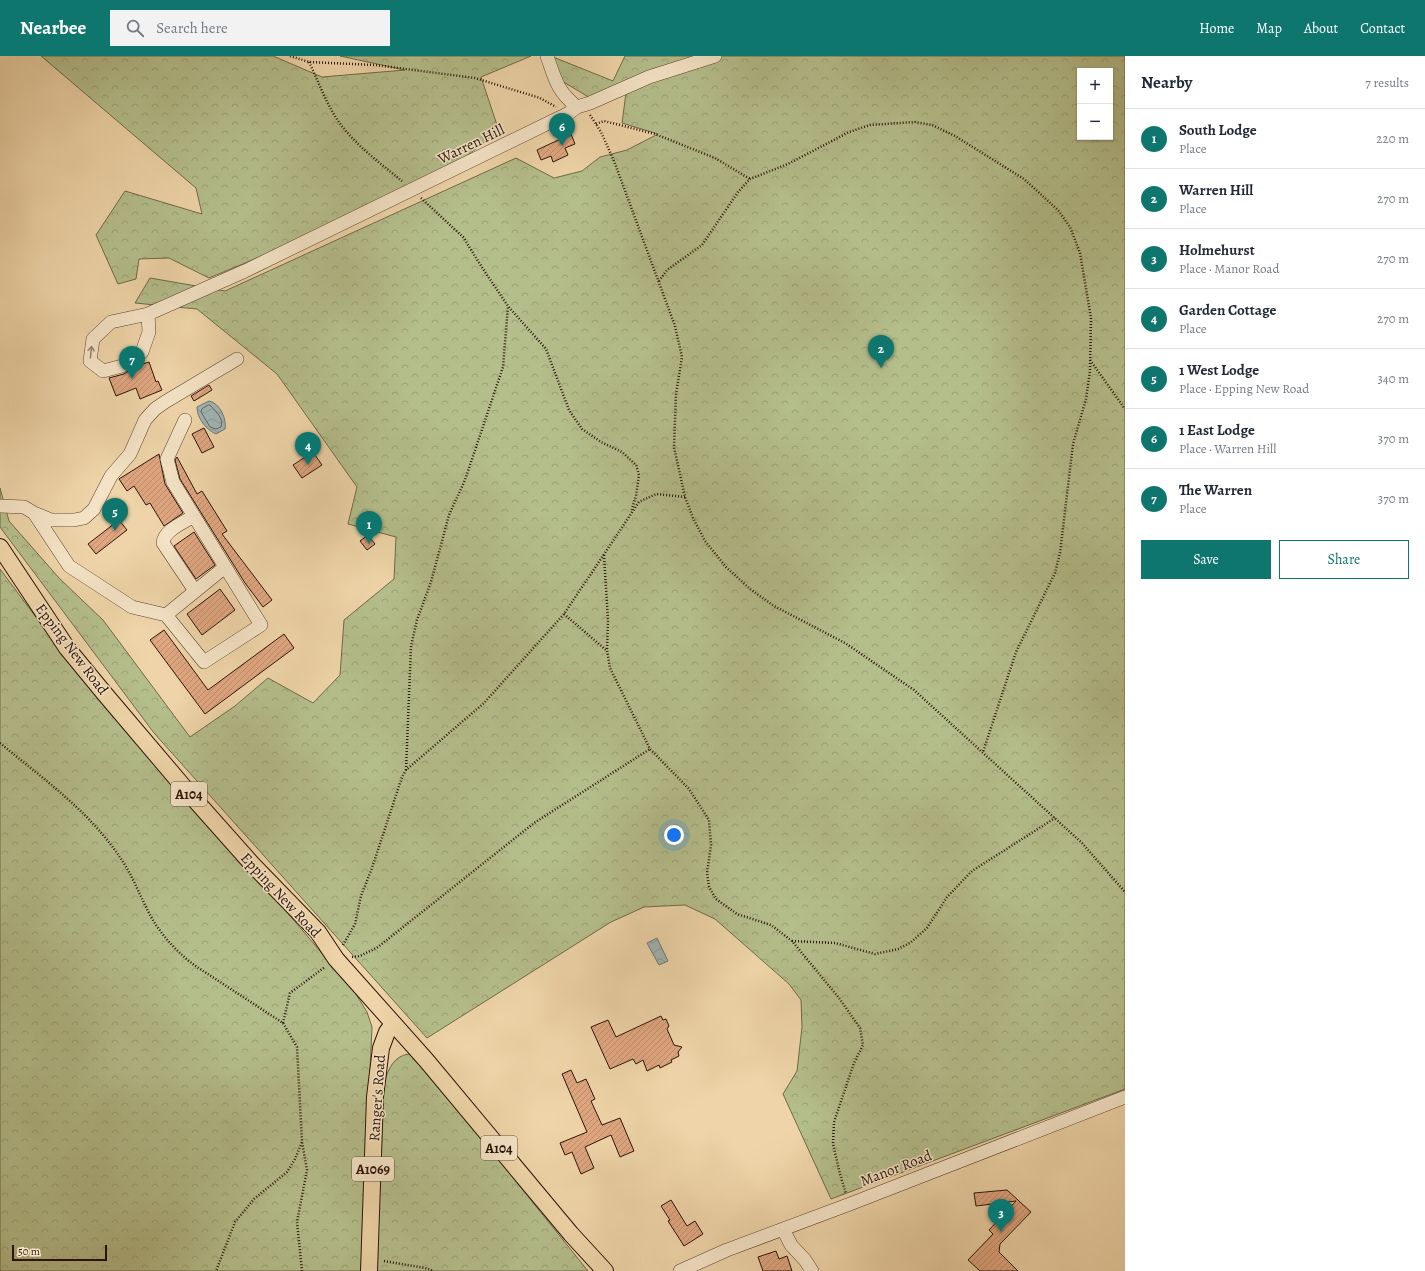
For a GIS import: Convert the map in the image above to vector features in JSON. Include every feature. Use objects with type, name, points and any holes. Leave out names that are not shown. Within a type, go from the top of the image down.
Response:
[{"type":"main road","name":"Epping New Road","points":[[0,547],[67,648],[188,792],[252,864],[318,932],[336,960],[426,1060],[571,1234],[605,1271]]},
{"type":"main road","name":"Ranger's Road","points":[[369,1271],[375,1097],[381,1048],[387,1032],[393,1024]]},
{"type":"street","points":[[547,56],[558,88],[576,109]]},
{"type":"street","name":"Warren Hill","points":[[148,314],[149,332],[142,352],[122,366],[103,371],[90,361],[92,339],[111,322],[148,314],[245,271],[576,109],[649,77],[715,56]]},
{"type":"street","points":[[0,506],[24,507],[50,520],[74,520],[84,518],[94,509],[111,476],[130,454],[145,420],[155,409],[237,359]]},
{"type":"street","points":[[34,513],[69,566],[132,607],[166,615],[204,662],[261,625],[173,482],[167,459],[185,420]]},
{"type":"street","points":[[194,516],[168,532],[163,543],[195,591]]},
{"type":"street","points":[[166,615],[225,568]]},
{"type":"street","name":"Manor Road","points":[[680,1271],[727,1250],[1125,1097]]},
{"type":"street","points":[[783,1229],[791,1245],[805,1260],[812,1271]]},
{"type":"path","points":[[290,56],[309,62],[375,65],[475,78],[576,109],[596,124],[614,161],[675,326],[682,357],[676,394],[674,447],[685,497],[693,518],[705,541],[726,568],[750,589],[774,606],[845,643],[914,690],[1082,843],[1125,892]]},
{"type":"path","points":[[309,62],[329,108],[341,125],[357,143],[413,190],[463,237],[482,269],[508,306],[546,349],[569,410],[582,429],[601,442],[622,452],[636,465],[639,475],[636,496],[629,517]]},
{"type":"path","points":[[596,124],[604,121],[655,134],[715,158],[750,179]]},
{"type":"path","points":[[659,282],[666,270],[702,245],[738,192],[750,179],[788,164],[849,132],[870,125],[915,122],[932,125],[955,136],[1024,179],[1058,210],[1070,227],[1080,253],[1091,318],[1090,360],[1086,399],[1073,444],[1060,553],[1055,573],[1016,652],[983,752]]},
{"type":"path","points":[[406,770],[411,646],[417,620],[431,582],[449,515],[465,480],[503,367],[508,306]]},
{"type":"path","points":[[1090,360],[1125,409]]},
{"type":"path","points":[[336,960],[355,924],[361,896],[372,868],[402,777],[406,770],[484,703],[564,614],[639,502],[656,494],[685,497]]},
{"type":"path","points":[[604,555],[608,620],[606,650],[610,668],[650,749],[689,789],[709,820],[711,845],[707,873],[709,887],[716,899],[737,914],[771,925],[792,941],[839,998],[860,1028],[863,1045],[854,1063],[834,1122],[833,1144],[840,1174],[850,1204]]},
{"type":"path","points":[[564,614],[606,650]]},
{"type":"path","points":[[0,744],[73,803],[93,823],[119,855],[133,877],[149,913],[166,940],[182,956],[283,1023],[297,1047],[302,1142],[308,1170],[297,1222],[302,1271]]},
{"type":"path","points":[[283,1023],[290,992],[336,960],[360,956],[378,947],[534,823],[650,749]]},
{"type":"path","points":[[792,941],[835,943],[875,954],[898,949],[910,942],[926,928],[947,897],[972,872],[1055,818]]},
{"type":"path","points":[[216,1271],[235,1222],[254,1199],[287,1172],[295,1159],[302,1142]]},
{"type":"path","points":[[381,1258],[385,1262],[426,1268],[434,1271]]},
{"type":"green space","points":[[41,56],[273,56],[322,77],[405,70],[340,56],[531,56],[481,77],[499,131],[447,171],[291,244],[209,278],[169,258],[139,259],[136,279],[118,284],[96,235],[125,191],[202,214],[196,188]]},
{"type":"green space","points":[[625,56],[1125,56],[1125,1089],[831,1199],[783,1094],[797,1071],[802,1027],[801,1000],[789,984],[715,919],[685,905],[644,907],[611,922],[427,1038],[154,733],[0,527],[0,488],[9,521],[59,578],[103,620],[190,737],[235,706],[268,678],[313,703],[340,675],[344,620],[394,579],[396,537],[348,524],[357,487],[277,374],[197,309],[135,303],[150,278],[225,291],[516,158],[554,178],[582,171],[600,157],[627,150],[658,134],[622,123],[626,93],[595,101],[562,81],[553,57],[613,81]]},
{"type":"green space","points":[[0,569],[44,628],[138,745],[269,891],[354,991],[367,1012],[372,1027],[361,1271],[0,1271]]},
{"type":"green space","points":[[409,1054],[419,1061],[588,1271],[375,1271],[384,1082],[395,1060]]},
{"type":"water","points":[[209,401],[213,402],[219,408],[224,416],[225,429],[216,434],[203,424],[197,411],[197,407]]},
{"type":"water","points":[[657,938],[668,961],[659,965],[647,943]]},
{"type":"building","points":[[571,134],[575,144],[565,148],[568,155],[553,162],[551,156],[541,160],[537,150]]},
{"type":"building","points":[[149,362],[156,382],[158,381],[162,390],[140,399],[136,388],[116,396],[109,378],[124,374],[134,367]]},
{"type":"building","points":[[209,385],[212,390],[194,401],[191,396]]},
{"type":"building","points":[[204,428],[214,447],[202,453],[192,434]]},
{"type":"building","points":[[313,452],[322,465],[302,478],[293,465]]},
{"type":"building","points":[[159,454],[165,484],[183,513],[164,526],[150,503],[146,505],[134,486],[127,491],[119,479]]},
{"type":"building","points":[[177,457],[197,494],[202,491],[227,531],[222,534],[272,600],[263,607],[245,583],[180,479],[175,460]]},
{"type":"building","points":[[119,520],[127,530],[96,554],[88,544]]},
{"type":"building","points":[[194,532],[215,565],[196,579],[174,546]]},
{"type":"building","points":[[368,535],[375,544],[367,550],[360,541]]},
{"type":"building","points":[[220,589],[235,610],[202,635],[187,614]]},
{"type":"building","points":[[164,630],[208,690],[284,634],[294,648],[205,714],[150,640]]},
{"type":"building","points":[[661,1016],[663,1020],[666,1019],[669,1026],[667,1029],[674,1045],[682,1047],[678,1052],[679,1056],[671,1060],[672,1062],[660,1068],[659,1065],[647,1071],[643,1060],[636,1064],[633,1059],[610,1069],[591,1027],[608,1020],[616,1037]]},
{"type":"building","points":[[571,1070],[577,1083],[586,1079],[595,1099],[591,1101],[602,1125],[620,1118],[634,1151],[620,1157],[611,1135],[585,1147],[594,1168],[581,1174],[572,1152],[565,1155],[560,1143],[587,1132],[562,1074]]},
{"type":"building","points":[[1007,1190],[1031,1212],[1000,1244],[999,1252],[1018,1271],[980,1271],[968,1260],[993,1234],[989,1230],[1016,1201],[976,1206],[974,1193]]},
{"type":"building","points":[[671,1200],[687,1226],[695,1221],[703,1234],[684,1246],[668,1221],[670,1220],[661,1206]]},
{"type":"building","points":[[776,1251],[779,1259],[787,1256],[792,1271],[763,1271],[758,1257]]},
{"type":"place","name":"1 East Lodge","points":[[562,146]]},
{"type":"place","name":"Warren Hill","points":[[881,368]]},
{"type":"place","name":"The Warren","points":[[132,379]]},
{"type":"place","name":"Garden Cottage","points":[[308,465]]},
{"type":"place","name":"1 West Lodge","points":[[115,531]]},
{"type":"place","name":"South Lodge","points":[[369,544]]},
{"type":"place","name":"Holmehurst","points":[[1001,1232]]}]
